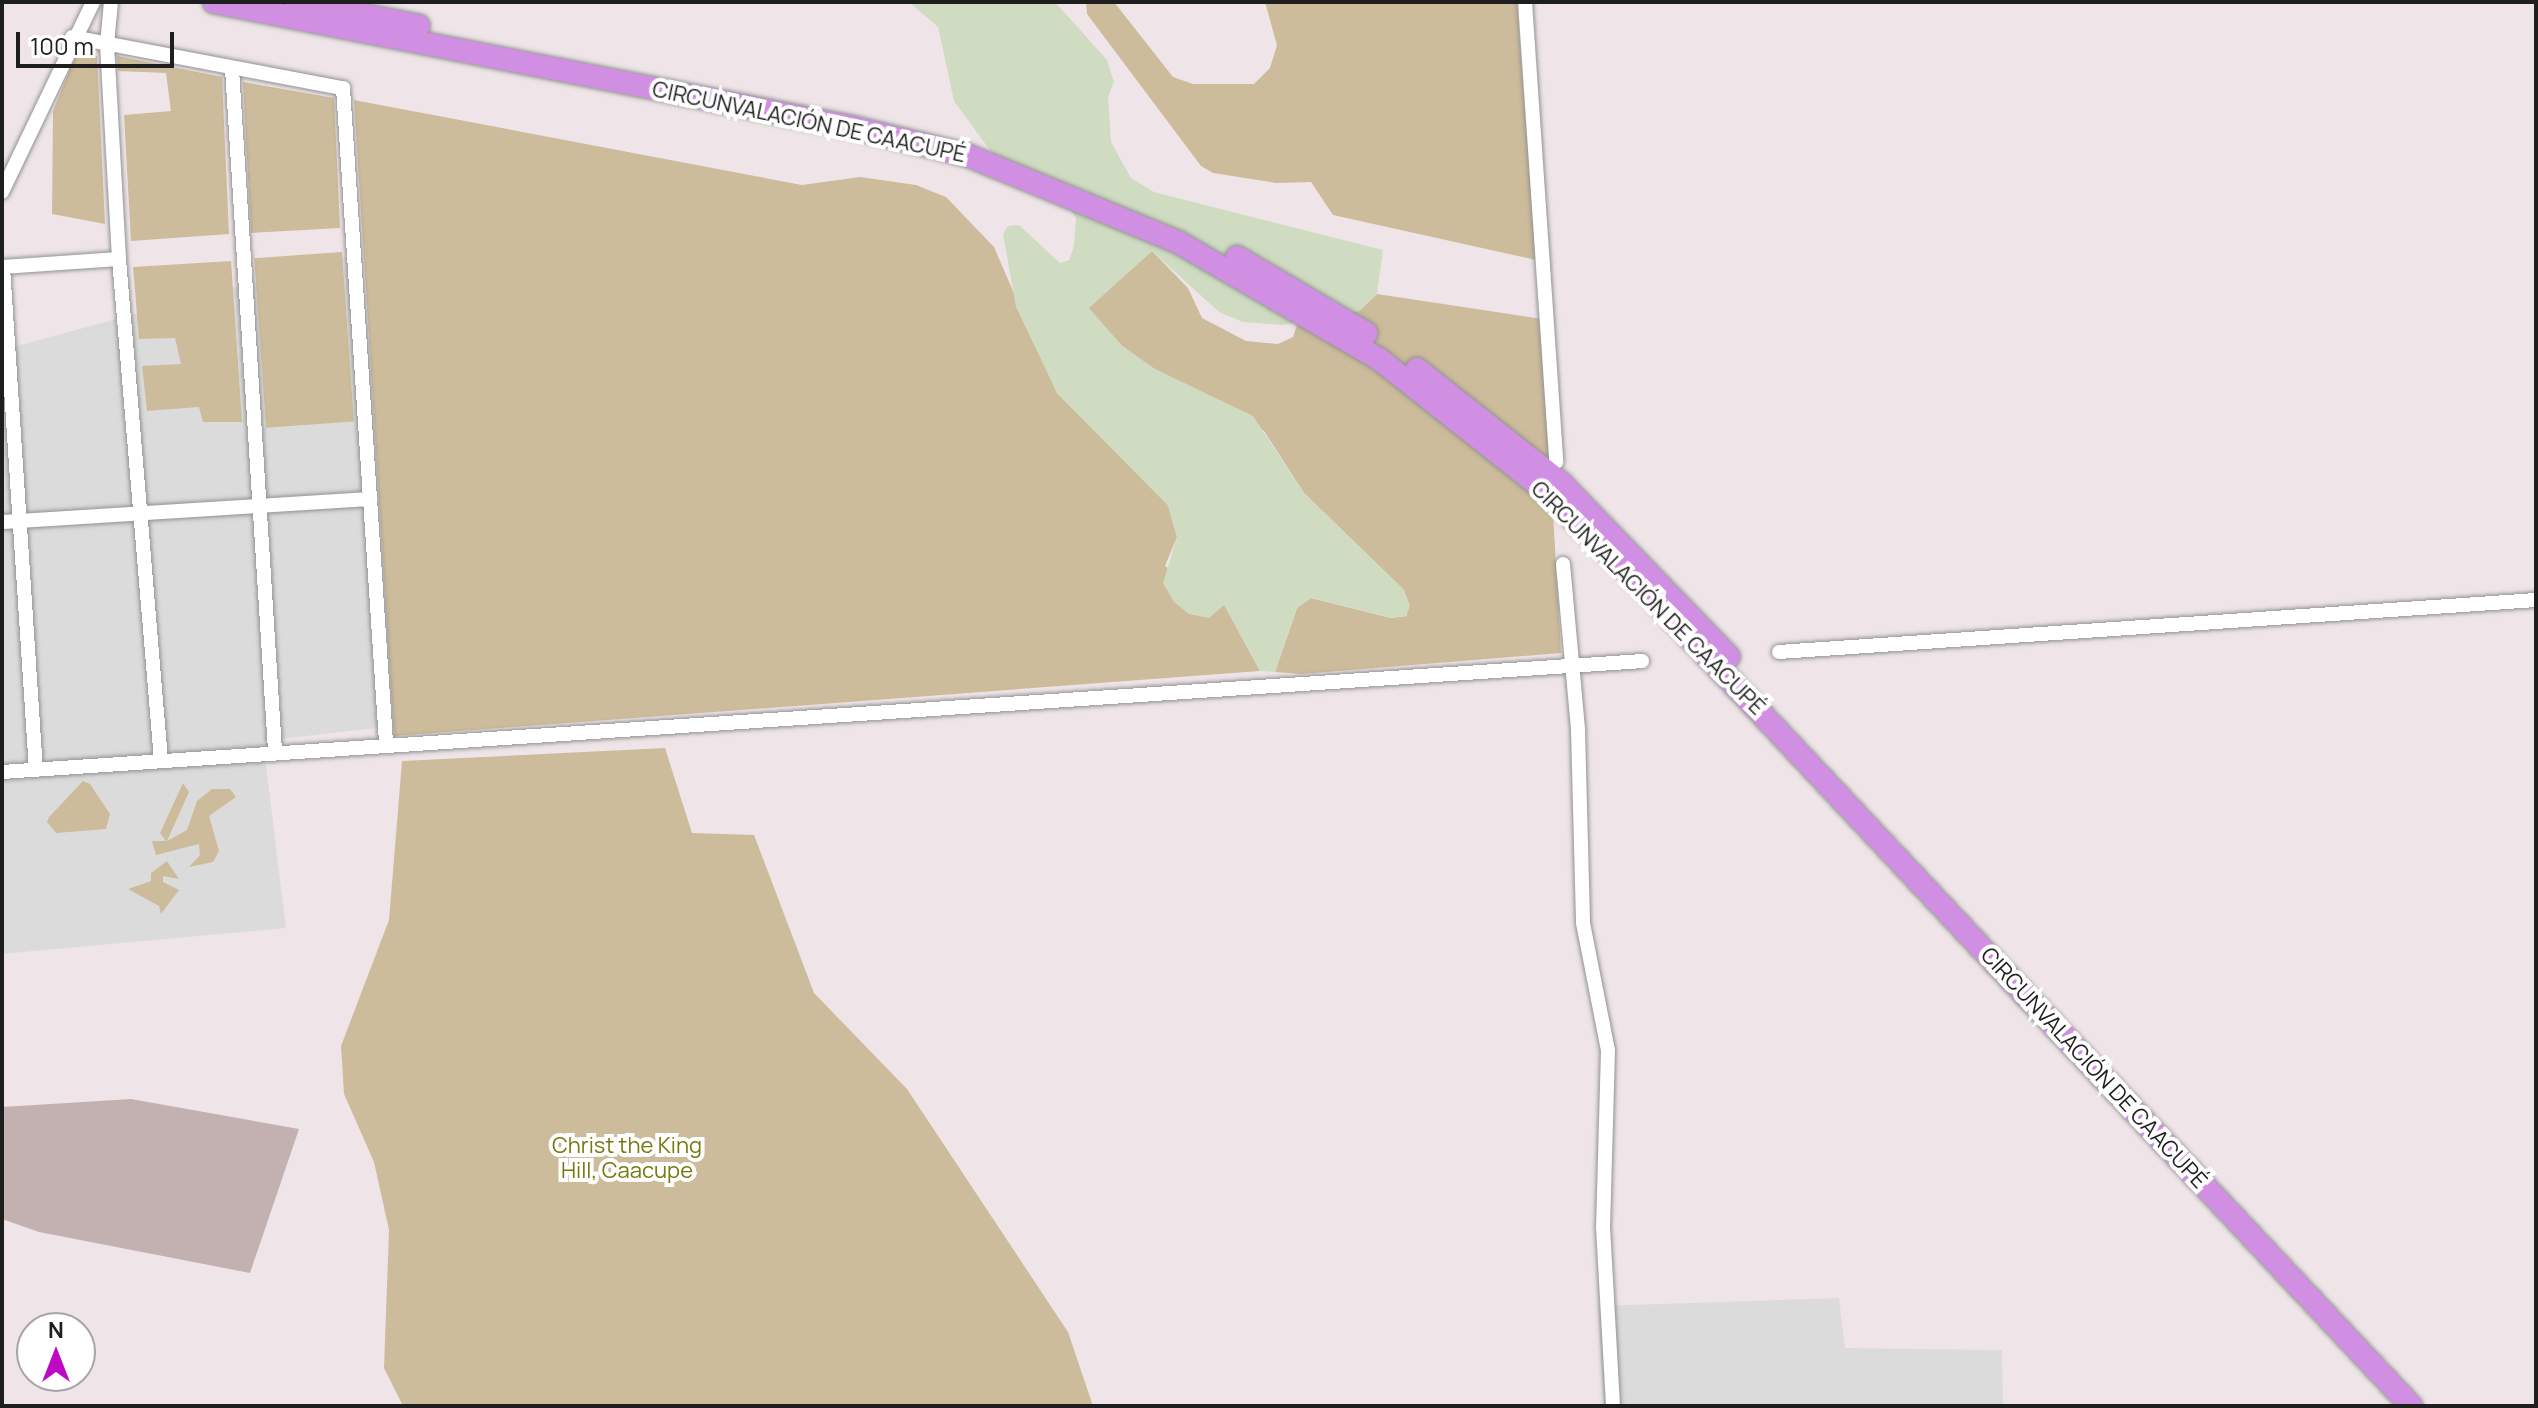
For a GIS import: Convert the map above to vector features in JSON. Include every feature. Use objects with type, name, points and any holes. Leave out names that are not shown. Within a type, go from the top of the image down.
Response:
[{"type":"highway","name":"CIRCUNVALACIÓN DE CAACUPÉ","points":[[214,2],[841,125],[967,155],[1178,242],[1379,359],[1538,485],[1620,563],[2411,1406]]},
{"type":"highway","name":"CIRCUNVALACIÓN DE CAACUPÉ","points":[[297,2],[948,135],[1174,224],[1325,306],[1447,389],[1593,515],[2429,1406]]},
{"type":"street","points":[[2,192],[72,37],[93,2]]},
{"type":"street","points":[[111,2],[107,44],[119,259],[161,760]]},
{"type":"street","points":[[1525,2],[1556,462]]},
{"type":"street","points":[[72,37],[343,88],[386,743]]},
{"type":"street","points":[[232,69],[256,507],[275,751]]},
{"type":"street","points":[[36,770],[2,267],[119,259]]},
{"type":"street","points":[[2,522],[370,499]]},
{"type":"street","points":[[1563,564],[1578,730],[1583,923],[1608,1050],[1603,1227],[1613,1406]]},
{"type":"street","points":[[1779,652],[2536,600]]},
{"type":"street","points":[[2,772],[386,743],[621,733],[1642,661]]},
{"type":"shaded area","points":[[361,253],[402,725],[263,741],[286,928],[2,954],[2,350]]},
{"type":"shaded area","points":[[131,1099],[299,1129],[250,1273],[39,1232],[2,1219],[2,1107]]},
{"type":"shaded area","points":[[1839,1298],[1845,1348],[2002,1350],[2003,1406],[1604,1406],[1598,1306]]},
{"type":"green space","points":[[909,2],[1055,2],[1107,60],[1114,82],[1108,97],[1111,142],[1131,178],[1154,192],[1383,250],[1377,294],[1359,311],[1283,325],[1243,322],[1219,312],[1152,251],[1089,308],[1122,346],[1153,368],[1253,416],[1304,493],[1404,590],[1410,606],[1406,616],[1391,618],[1311,598],[1297,608],[1275,672],[1260,671],[1224,605],[1209,618],[1189,614],[1174,602],[1163,583],[1177,537],[1168,505],[1057,393],[1016,307],[1003,234],[1008,226],[1019,225],[1060,263],[1069,260],[1074,246],[1076,218],[1054,183],[992,153],[954,101],[938,27]]},
{"type":"green space","points":[[1086,2],[1114,2],[1173,77],[1193,84],[1254,84],[1270,68],[1277,45],[1265,2],[1517,2],[1536,260],[1333,215],[1311,182],[1276,183],[1213,173],[1201,166],[1087,14]]},
{"type":"green space","points":[[78,50],[97,56],[105,224],[52,214],[53,111]]},
{"type":"green space","points":[[117,56],[222,77],[229,234],[131,241],[124,115],[171,111],[166,73],[118,71]]},
{"type":"green space","points":[[243,82],[334,98],[340,228],[251,233]]},
{"type":"green space","points":[[354,100],[802,185],[860,177],[916,185],[946,197],[994,247],[1057,393],[1168,505],[1177,537],[1165,566],[1224,604],[1260,671],[394,736]]},
{"type":"green space","points":[[1152,251],[1188,288],[1202,318],[1246,341],[1278,344],[1293,337],[1299,319],[1359,311],[1377,294],[1542,319],[1561,653],[1302,674],[1275,672],[1297,608],[1311,598],[1391,618],[1407,616],[1404,590],[1304,493],[1264,431],[1153,368],[1122,346],[1088,308]]},
{"type":"green space","points":[[342,252],[354,422],[266,428],[254,258]]},
{"type":"green space","points":[[231,261],[242,422],[203,422],[199,407],[147,411],[142,366],[181,364],[175,338],[139,339],[133,267]]},
{"type":"green space","name":"Christ the King Hill, Caacupe","points":[[665,748],[692,833],[754,835],[814,993],[907,1089],[1068,1332],[1093,1406],[403,1406],[384,1368],[389,1230],[374,1162],[344,1094],[341,1046],[389,920],[402,761]]},
{"type":"green space","points":[[83,781],[90,784],[110,814],[106,829],[56,833],[47,822],[49,817]]},
{"type":"green space","points":[[183,783],[189,792],[167,841],[187,830],[197,801],[212,789],[230,789],[236,797],[209,816],[219,851],[213,862],[189,867],[200,855],[199,844],[156,855],[152,841],[166,841],[160,833]]},
{"type":"green space","points":[[167,861],[179,879],[163,876],[163,882],[179,890],[161,914],[159,906],[128,889],[151,881],[151,873]]}]
